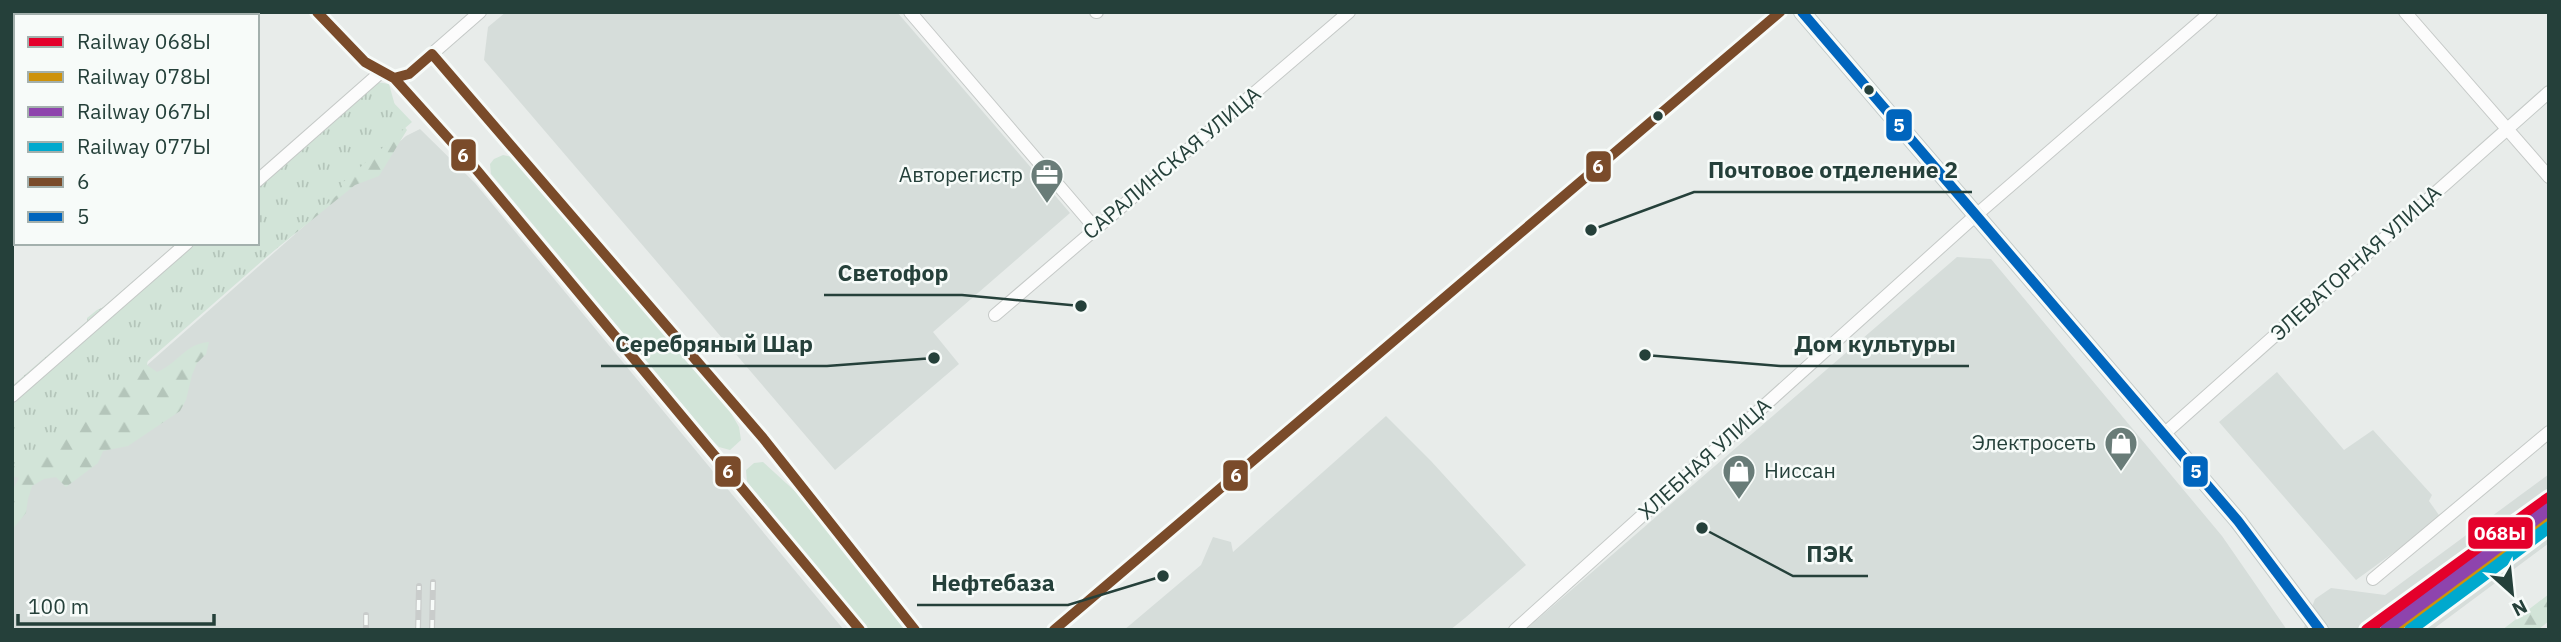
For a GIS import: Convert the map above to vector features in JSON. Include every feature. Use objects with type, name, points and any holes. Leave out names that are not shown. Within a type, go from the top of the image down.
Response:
[{"type":"main road","points":[[1802,12],[2238,521],[2320,630]]},
{"type":"street","points":[[317,12],[365,62],[394,78],[485,179],[860,630]]},
{"type":"street","points":[[394,78],[409,74],[481,12]]},
{"type":"street","points":[[929,12],[914,17],[1095,228]]},
{"type":"street","name":"САРАЛИНСКАЯ УЛИЦА","points":[[996,315],[1349,12]]},
{"type":"street","points":[[1054,630],[1780,12]]},
{"type":"street","name":"ХЛЕБНАЯ УЛИЦА","points":[[1515,630],[1975,216],[2211,12]]},
{"type":"street","points":[[2405,12],[2549,177]]},
{"type":"street","points":[[432,54],[763,438],[915,630]]},
{"type":"street","points":[[259,179],[381,72]]},
{"type":"street","name":"ЭЛЕВАТОРНАЯ УЛИЦА","points":[[2164,434],[2549,92]]},
{"type":"street","points":[[13,394],[185,245]]},
{"type":"street","points":[[2373,579],[2549,432]]},
{"type":"shaded area","points":[[506,12],[897,12],[1070,213],[933,332],[959,364],[835,470],[484,60],[488,27]]},
{"type":"shaded area","points":[[420,129],[475,183],[844,630],[12,630],[12,470],[60,442],[406,136]]},
{"type":"shaded area","points":[[1957,257],[1991,259],[2222,536],[2287,630],[1525,630]]},
{"type":"shaded area","points":[[2277,372],[2344,450],[2373,430],[2432,495],[2429,501],[2441,518],[2356,580],[2219,422]]},
{"type":"shaded area","points":[[1386,416],[1526,565],[1465,618],[1450,630],[1124,630],[1201,565],[1213,537],[1231,542],[1233,552]]},
{"type":"shaded area","points":[[2549,474],[2549,543],[2432,630],[2303,630],[2315,599],[2331,588],[2385,595]]},
{"type":"green space","points":[[370,78],[412,122],[341,184],[344,189],[58,440],[12,467],[12,386],[175,245],[259,245],[259,172]]},
{"type":"green space","points":[[377,82],[389,84],[399,120],[407,130],[379,176],[355,185],[149,352],[147,365],[157,372],[193,346],[209,342],[206,354],[197,363],[180,411],[128,446],[103,451],[98,463],[66,487],[56,477],[44,479],[32,486],[26,513],[12,530],[12,492],[19,478],[12,476],[12,420],[89,344],[87,318],[97,310],[252,245],[259,245],[259,240]]},
{"type":"green space","points":[[503,155],[513,157],[727,406],[739,427],[741,440],[730,450],[719,447],[712,440],[491,174],[490,164]]},
{"type":"green space","points":[[763,462],[809,504],[907,630],[867,630],[747,482],[746,470],[754,463]]},
{"type":"green space","points":[[2549,594],[2549,621],[2538,630],[2502,630]]},
{"type":"railway","points":[[2407,630],[2549,526]]},
{"type":"railway","points":[[432,630],[433,582]]},
{"type":"railway","points":[[418,630],[419,586]]},
{"type":"railway","points":[[366,615],[366,630]]},
{"type":"rail line","name":"068Ы","points":[[2367,630],[2549,498]]},
{"type":"rail line","name":"067Ы","points":[[2386,630],[2549,509]]},
{"type":"rail line","name":"078Ы","points":[[2391,630],[2549,515]]},
{"type":"rail line","name":"077Ы","points":[[2410,630],[2549,527]]},
{"type":"transit line","name":"6","points":[[317,12],[365,62],[394,78],[475,168],[860,630]]},
{"type":"transit line","name":"6","points":[[1054,630],[1780,12]]},
{"type":"transit line","name":"5","points":[[1802,12],[2238,521],[2320,630]]},
{"type":"transit line","name":"6","points":[[394,78],[409,74],[432,54],[763,438],[915,630]]},
{"type":"place","name":"Авторегистр","points":[[1047,205]]},
{"type":"place","name":"Почтовое отделение 2","points":[[1591,230]]},
{"type":"place","name":"Светофор","points":[[1081,306]]},
{"type":"place","name":"Дом культуры","points":[[1645,355]]},
{"type":"place","name":"Серебряный Шар","points":[[934,358]]},
{"type":"place","name":"Электросеть","points":[[2121,473]]},
{"type":"place","name":"Ниссан","points":[[1739,501]]},
{"type":"place","name":"ПЭК","points":[[1702,528]]},
{"type":"place","name":"Нефтебаза","points":[[1163,576]]}]
